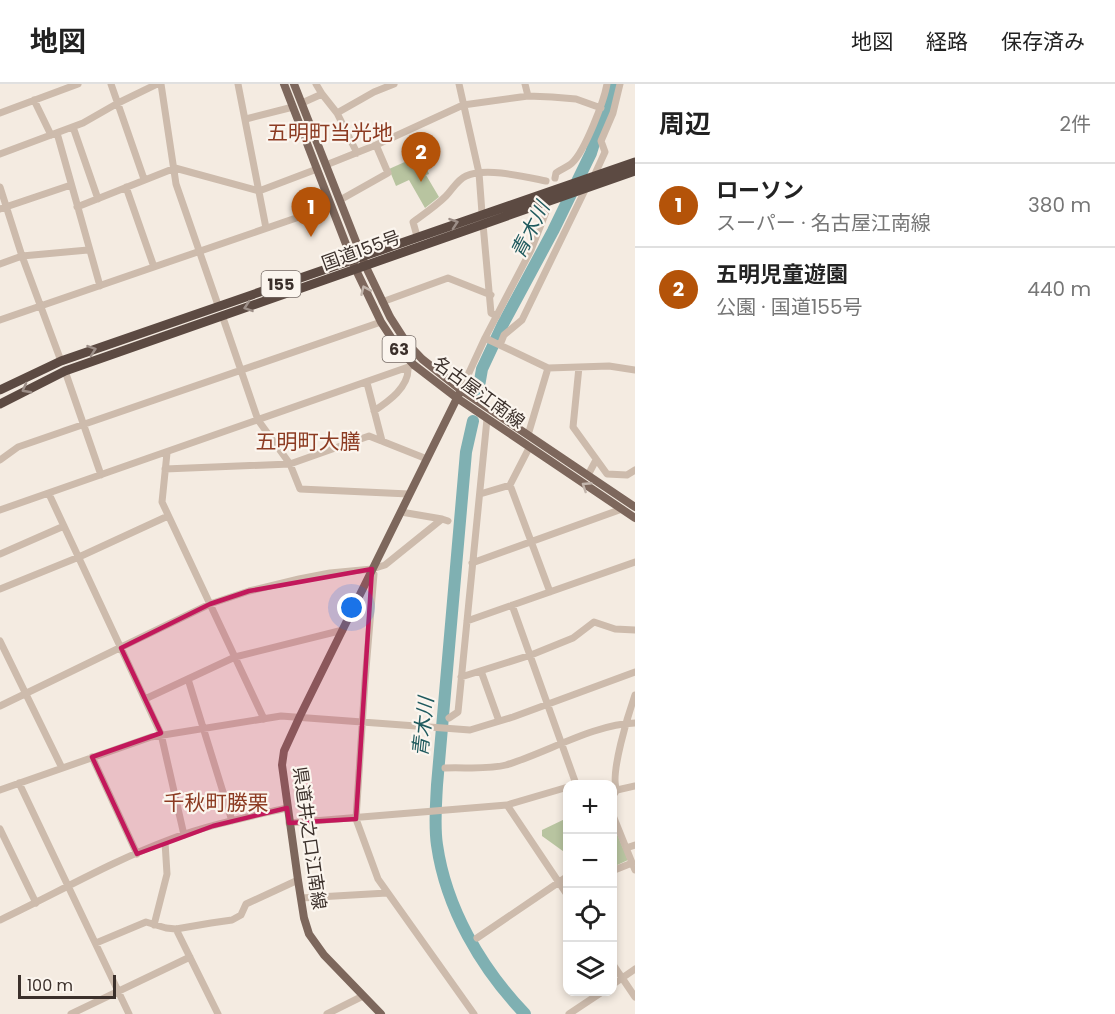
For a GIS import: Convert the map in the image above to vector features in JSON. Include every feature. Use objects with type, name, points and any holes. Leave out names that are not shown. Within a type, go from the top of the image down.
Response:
[{"type":"highway","name":"国道155号","points":[[0,390],[61,361],[482,213],[635,162]]},
{"type":"highway","name":"国道155号","points":[[0,404],[64,370],[635,171]]},
{"type":"main road","name":"名古屋江南線","points":[[284,84],[331,206],[357,258],[381,322],[411,367],[528,435],[635,507]]},
{"type":"main road","name":"名古屋江南線","points":[[294,84],[340,200],[357,258]]},
{"type":"main road","name":"名古屋江南線","points":[[361,268],[406,342],[459,394],[487,418],[529,448],[635,518]]},
{"type":"main road","name":"県道井之口江南線","points":[[381,1014],[315,944],[304,918],[282,765],[284,751],[300,716],[459,394]]},
{"type":"street","points":[[0,113],[78,84]]},
{"type":"street","points":[[111,84],[144,179]]},
{"type":"street","points":[[0,154],[73,127],[159,84],[176,184],[218,305]]},
{"type":"street","points":[[238,84],[266,228]]},
{"type":"street","points":[[316,84],[338,113],[357,153]]},
{"type":"street","points":[[370,84],[374,93]]},
{"type":"street","points":[[338,113],[394,84]]},
{"type":"street","points":[[459,84],[479,173],[482,213]]},
{"type":"street","points":[[525,84],[528,96]]},
{"type":"street","points":[[555,178],[556,173],[573,162],[587,138],[601,108],[607,84]]},
{"type":"street","points":[[592,177],[604,152],[601,141],[613,113],[620,84]]},
{"type":"street","points":[[302,103],[322,94]]},
{"type":"street","points":[[326,165],[464,105],[528,96],[576,99],[601,108]]},
{"type":"street","points":[[34,100],[54,134],[100,286]]},
{"type":"street","points":[[246,119],[293,107]]},
{"type":"street","points":[[73,127],[98,199]]},
{"type":"street","points":[[340,200],[388,173],[376,145]]},
{"type":"street","points":[[77,207],[175,168],[259,191],[317,170]]},
{"type":"street","points":[[417,236],[413,222],[446,196],[459,180],[467,175],[479,173],[546,181]]},
{"type":"street","points":[[3,208],[70,185]]},
{"type":"street","points":[[0,187],[3,208],[61,361]]},
{"type":"street","points":[[126,187],[154,267]]},
{"type":"street","points":[[499,344],[504,335],[522,320],[585,188]]},
{"type":"street","points":[[0,320],[331,206]]},
{"type":"street","points":[[459,394],[531,250],[546,212]]},
{"type":"street","points":[[483,224],[491,313],[497,316]]},
{"type":"street","points":[[0,264],[22,256],[88,250]]},
{"type":"street","points":[[382,302],[448,278],[491,295]]},
{"type":"street","points":[[222,315],[258,420],[290,464],[300,489],[409,494]]},
{"type":"street","points":[[0,460],[18,447],[381,322]]},
{"type":"street","points":[[488,339],[548,368],[609,366],[635,370]]},
{"type":"street","points":[[0,510],[411,367]]},
{"type":"street","points":[[374,411],[400,390],[411,367]]},
{"type":"street","points":[[579,367],[573,427],[607,474],[627,475],[635,470]]},
{"type":"street","points":[[528,435],[548,368]]},
{"type":"street","points":[[64,370],[101,476]]},
{"type":"street","points":[[367,383],[382,441]]},
{"type":"street","points":[[449,718],[458,712],[487,418]]},
{"type":"street","points":[[165,469],[290,464],[369,436],[427,459]]},
{"type":"street","points":[[480,494],[510,485],[529,448]]},
{"type":"street","points":[[167,453],[162,502],[264,719]]},
{"type":"street","points":[[588,475],[596,460]]},
{"type":"street","points":[[510,485],[550,592]]},
{"type":"street","points":[[49,494],[161,734],[184,835]]},
{"type":"street","points":[[472,563],[622,509]]},
{"type":"street","points":[[0,706],[210,604],[249,591],[299,579],[372,569],[385,565],[445,520],[400,512]]},
{"type":"street","points":[[0,588],[79,557],[168,516]]},
{"type":"street","points":[[0,554],[64,526]]},
{"type":"street","points":[[467,621],[635,561]]},
{"type":"street","points":[[372,569],[375,574],[356,819],[378,879],[472,1013]]},
{"type":"street","points":[[513,605],[574,780]]},
{"type":"street","points":[[461,677],[531,655],[573,638],[594,622],[615,629],[635,630]]},
{"type":"street","points":[[145,699],[235,657],[343,630]]},
{"type":"street","points":[[0,641],[2,651],[62,768]]},
{"type":"street","points":[[481,671],[499,721]]},
{"type":"street","points":[[0,790],[161,734],[264,719],[300,716],[470,730],[548,705],[635,672]]},
{"type":"street","points":[[188,679],[232,821]]},
{"type":"street","points":[[614,780],[625,723],[635,695]]},
{"type":"street","points":[[445,768],[504,765],[625,723],[635,723]]},
{"type":"street","points":[[92,757],[137,854]]},
{"type":"street","points":[[19,783],[129,1014]]},
{"type":"street","points":[[617,790],[635,786]]},
{"type":"street","points":[[289,823],[507,805],[563,788]]},
{"type":"street","points":[[507,805],[563,890]]},
{"type":"street","points":[[0,920],[165,842],[232,821],[287,808]]},
{"type":"street","points":[[617,826],[634,866],[617,870]]},
{"type":"street","points":[[0,829],[36,903]]},
{"type":"street","points":[[154,925],[167,874],[165,842]]},
{"type":"street","points":[[626,848],[635,845]]},
{"type":"street","points":[[477,938],[563,879]]},
{"type":"street","points":[[96,943],[146,922],[176,929],[232,920],[241,915],[246,904],[298,880]]},
{"type":"street","points":[[301,898],[387,893]]},
{"type":"street","points":[[176,929],[218,1014]]},
{"type":"street","points":[[71,1014],[190,957]]},
{"type":"street","points":[[617,982],[635,969]]},
{"type":"street","points":[[617,970],[635,997]]},
{"type":"street","points":[[327,1014],[363,996]]},
{"type":"street","points":[[569,1014],[596,996]]},
{"type":"highlighted area","points":[[372,569],[356,819],[289,823],[287,808],[213,826],[137,854],[92,757],[161,733],[121,648],[210,604],[249,591]]},
{"type":"green space","points":[[425,153],[432,167],[427,169],[429,174],[426,175],[439,197],[425,208],[409,180],[396,186],[389,169]]},
{"type":"green space","points":[[563,820],[563,851],[542,836],[542,830]]},
{"type":"green space","points":[[617,834],[628,860],[617,865]]},
{"type":"waterway","name":"青木川","points":[[478,392],[482,369],[503,324],[553,231],[591,153],[607,111],[614,84]]},
{"type":"waterway","name":"青木川","points":[[473,421],[466,452],[437,785],[436,837],[448,892],[468,936],[494,977],[525,1014]]},
{"type":"place","name":"五明児童遊園","points":[[421,182]]},
{"type":"place","name":"ローソン","points":[[311,237]]},
{"type":"district","name":"五明町当光地","points":[[330,132]]},
{"type":"district","name":"五明町大膳","points":[[308,441]]},
{"type":"district","name":"千秋町勝栗","points":[[216,802]]}]
